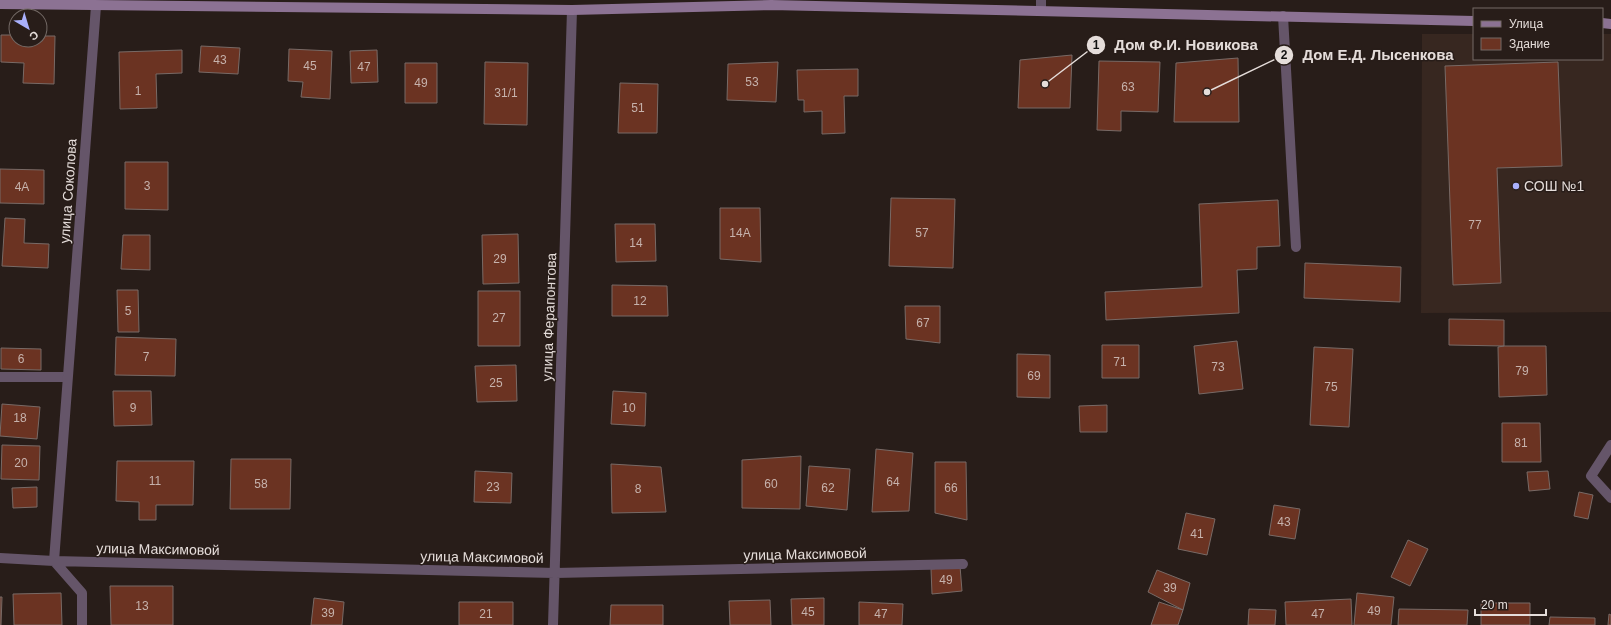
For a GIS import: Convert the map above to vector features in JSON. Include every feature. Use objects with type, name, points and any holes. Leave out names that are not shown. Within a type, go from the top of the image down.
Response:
[{"type":"main road","points":[[0,4],[572,10],[770,2],[1041,11],[1473,21]]},
{"type":"street","points":[[1041,0],[1041,11]]},
{"type":"street","name":"улица Соколова","points":[[54,561],[96,6]]},
{"type":"street","name":"улица Ферапонтова","points":[[553,625],[572,10]]},
{"type":"street","points":[[1283,16],[1296,247]]},
{"type":"street","points":[[0,377],[67,377]]},
{"type":"street","points":[[1611,445],[1591,476],[1611,498]]},
{"type":"street","name":"улица Максимовой","points":[[0,558],[54,561],[555,573],[963,564]]},
{"type":"street","points":[[54,561],[82,593],[82,625]]},
{"type":"shaded area","name":"СОШ №1","points":[[1422,34],[1473,34],[1473,60],[1603,60],[1603,34],[1611,34],[1611,312],[1421,313]]},
{"type":"building","points":[[1,35],[8,35],[8,48],[48,48],[48,36],[55,36],[54,84],[23,83],[24,63],[1,62]]},
{"type":"building","points":[[201,46],[240,48],[238,74],[199,72]]},
{"type":"building","points":[[289,49],[332,51],[330,99],[301,97],[303,82],[288,81]]},
{"type":"building","points":[[182,50],[182,73],[156,74],[157,108],[120,109],[119,52]]},
{"type":"building","points":[[377,50],[378,82],[351,83],[350,51]]},
{"type":"building","points":[[1072,55],[1070,108],[1018,108],[1020,60]]},
{"type":"building","points":[[1238,58],[1239,122],[1174,122],[1176,63]]},
{"type":"building","points":[[1099,61],[1160,62],[1158,112],[1121,111],[1121,131],[1097,130]]},
{"type":"building","points":[[485,62],[528,63],[527,125],[484,124]]},
{"type":"building","points":[[778,62],[776,102],[727,100],[728,64]]},
{"type":"building","points":[[1558,62],[1562,166],[1497,168],[1501,283],[1453,285],[1445,66]]},
{"type":"building","points":[[405,63],[437,63],[437,103],[405,103]]},
{"type":"building","points":[[858,69],[858,96],[844,96],[845,133],[822,134],[822,111],[804,112],[804,100],[798,100],[797,70]]},
{"type":"building","points":[[620,83],[658,84],[657,133],[618,133]]},
{"type":"building","points":[[125,162],[168,162],[168,210],[125,209]]},
{"type":"building","points":[[0,169],[44,170],[44,204],[0,203]]},
{"type":"building","points":[[891,198],[955,199],[953,268],[889,266]]},
{"type":"building","points":[[1278,200],[1280,246],[1257,247],[1257,269],[1237,270],[1239,313],[1106,320],[1105,292],[1202,287],[1199,204]]},
{"type":"building","points":[[720,208],[760,208],[761,262],[720,259]]},
{"type":"building","points":[[5,218],[25,219],[24,243],[49,244],[48,268],[2,266]]},
{"type":"building","points":[[615,224],[655,224],[656,261],[616,262]]},
{"type":"building","points":[[518,234],[519,283],[483,284],[482,235]]},
{"type":"building","points":[[123,235],[150,235],[150,270],[121,269]]},
{"type":"building","points":[[1305,263],[1401,267],[1400,302],[1304,298]]},
{"type":"building","points":[[612,285],[667,286],[668,316],[612,316]]},
{"type":"building","points":[[117,290],[138,290],[139,332],[118,332]]},
{"type":"building","points":[[478,291],[520,291],[520,346],[478,346]]},
{"type":"building","points":[[905,306],[940,306],[940,343],[906,339]]},
{"type":"building","points":[[1449,319],[1504,320],[1504,346],[1449,345]]},
{"type":"building","points":[[116,337],[176,339],[175,376],[115,375]]},
{"type":"building","points":[[1237,341],[1243,389],[1199,394],[1194,346]]},
{"type":"building","points":[[1102,345],[1139,345],[1139,378],[1102,378]]},
{"type":"building","points":[[1546,346],[1547,395],[1499,397],[1498,347]]},
{"type":"building","points":[[1314,347],[1353,349],[1349,427],[1310,425]]},
{"type":"building","points":[[1,348],[41,349],[41,370],[1,369]]},
{"type":"building","points":[[1017,354],[1050,355],[1050,398],[1017,397]]},
{"type":"building","points":[[516,365],[517,401],[477,402],[475,366]]},
{"type":"building","points":[[113,391],[151,391],[152,425],[114,426]]},
{"type":"building","points":[[613,391],[646,393],[645,426],[611,424]]},
{"type":"building","points":[[2,404],[40,407],[37,439],[0,436]]},
{"type":"building","points":[[1107,405],[1107,432],[1080,432],[1079,406]]},
{"type":"building","points":[[1502,423],[1540,423],[1541,462],[1502,462]]},
{"type":"building","points":[[2,445],[40,446],[39,480],[1,479]]},
{"type":"building","points":[[876,449],[913,453],[909,511],[872,512]]},
{"type":"building","points":[[801,456],[800,509],[742,508],[742,460]]},
{"type":"building","points":[[231,459],[291,459],[290,509],[230,509]]},
{"type":"building","points":[[117,461],[194,461],[193,505],[156,505],[156,520],[139,520],[139,502],[116,501]]},
{"type":"building","points":[[935,462],[966,462],[967,520],[935,513]]},
{"type":"building","points":[[611,464],[661,467],[666,512],[612,513]]},
{"type":"building","points":[[809,466],[850,469],[847,510],[806,506]]},
{"type":"building","points":[[475,471],[512,473],[511,503],[474,502]]},
{"type":"building","points":[[1548,471],[1550,489],[1529,491],[1527,472]]},
{"type":"building","points":[[37,487],[37,507],[13,508],[12,488]]},
{"type":"building","points":[[1579,492],[1593,495],[1588,519],[1574,516]]},
{"type":"building","points":[[1274,505],[1300,509],[1295,539],[1269,535]]},
{"type":"building","points":[[1186,513],[1215,519],[1207,555],[1178,549]]},
{"type":"building","points":[[1408,540],[1428,549],[1410,586],[1391,577]]},
{"type":"building","points":[[960,566],[962,591],[932,594],[931,569]]},
{"type":"building","points":[[1157,570],[1190,583],[1183,610],[1148,592]]},
{"type":"building","points":[[110,586],[173,586],[173,625],[111,625]]},
{"type":"building","points":[[61,593],[62,625],[14,625],[13,594]]},
{"type":"building","points":[[1357,593],[1394,597],[1391,625],[1354,625]]},
{"type":"building","points":[[0,597],[2,597],[1,625],[0,625]]},
{"type":"building","points":[[314,598],[344,602],[342,625],[311,625]]},
{"type":"building","points":[[824,598],[824,625],[792,625],[791,599]]},
{"type":"building","points":[[1351,599],[1352,625],[1286,625],[1285,602]]},
{"type":"building","points":[[770,600],[771,625],[730,625],[729,601]]},
{"type":"building","points":[[459,602],[513,602],[513,625],[459,625]]},
{"type":"building","points":[[859,602],[903,604],[902,625],[859,625]]},
{"type":"building","points":[[1159,602],[1183,610],[1178,625],[1151,625]]},
{"type":"building","points":[[1481,603],[1530,603],[1530,625],[1481,625]]},
{"type":"building","points":[[611,605],[663,605],[663,625],[610,625]]},
{"type":"building","points":[[1249,609],[1276,610],[1275,625],[1248,625]]},
{"type":"building","points":[[1399,609],[1468,610],[1467,625],[1398,625]]},
{"type":"building","points":[[1609,614],[1611,615],[1611,625],[1608,625]]},
{"type":"building","points":[[1550,617],[1595,618],[1595,625],[1549,625]]},
{"type":"place","name":"Дом Ф.И. Новикова","points":[[1045,84]]},
{"type":"place","name":"Дом Е.Д. Лысенкова","points":[[1207,92]]},
{"type":"place","name":"СОШ №1","points":[[1516,186]]}]
